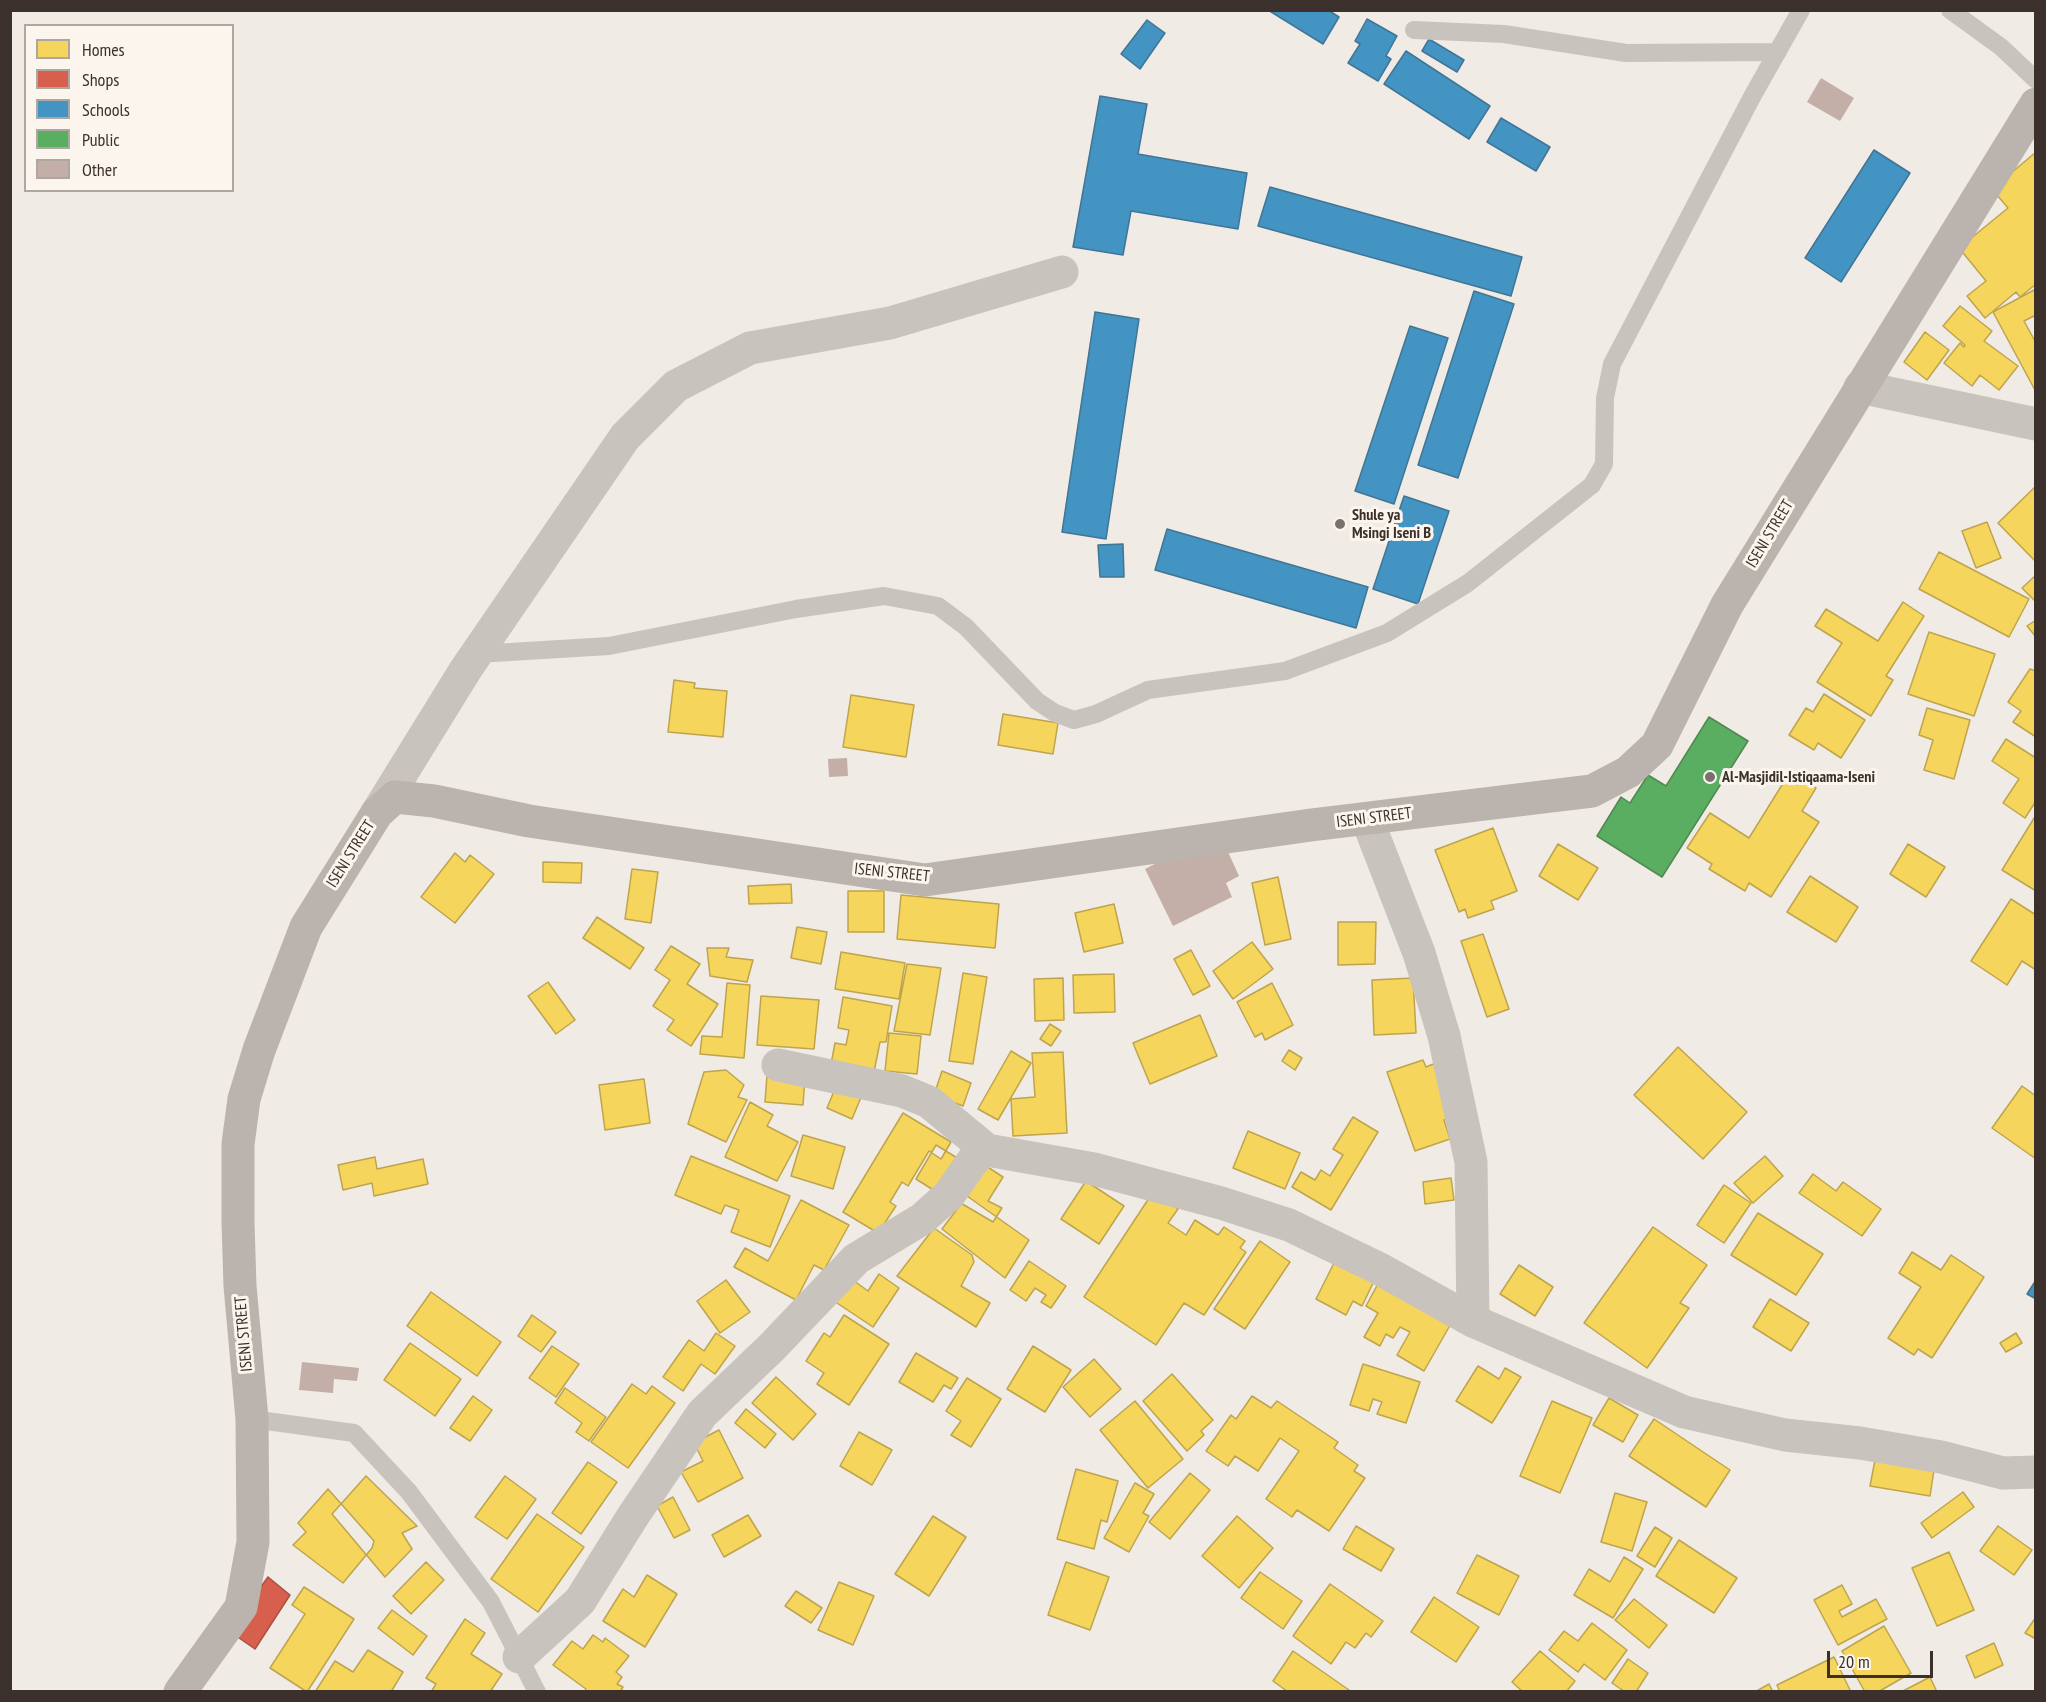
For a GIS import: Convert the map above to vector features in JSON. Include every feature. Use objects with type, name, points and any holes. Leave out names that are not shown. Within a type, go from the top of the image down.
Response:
[{"type":"street","name":"ISENI STREET","points":[[180,1692],[241,1607],[253,1542],[252,1419],[239,1276],[238,1144],[244,1099],[259,1050],[306,927],[377,813],[395,797],[434,801],[529,821],[926,880],[1367,819],[1592,791],[1628,772],[1658,744],[1727,605],[2036,104]]},
{"type":"street","points":[[377,813],[477,654],[625,437],[676,386],[750,348],[890,323],[1062,272]]},
{"type":"street","points":[[1860,387],[2036,424]]},
{"type":"street","points":[[1367,819],[1419,953],[1444,1036],[1471,1162],[1473,1321]]},
{"type":"street","points":[[778,1065],[902,1091],[929,1102],[987,1150],[1094,1169],[1221,1203],[1289,1225],[1378,1268],[1473,1321],[1684,1412],[1785,1435],[1860,1443],[1941,1457],[2003,1473],[2036,1472]]},
{"type":"street","points":[[519,1657],[580,1601],[633,1516],[702,1414],[772,1347],[856,1259],[922,1219],[949,1195],[974,1159],[987,1150]]},
{"type":"lane","points":[[477,654],[609,646],[796,609],[884,596],[938,606],[966,627],[1037,701],[1055,713],[1074,720],[1096,714],[1148,690],[1285,671],[1388,633],[1468,583],[1592,485],[1604,464],[1605,398],[1612,364],[1802,10]]},
{"type":"lane","points":[[1950,10],[2001,47],[2036,80]]},
{"type":"lane","points":[[1414,30],[1504,34],[1626,52],[1778,52]]},
{"type":"lane","points":[[252,1419],[354,1433],[409,1492],[491,1602],[537,1692]]},
{"type":"building: Homes","points":[[2036,152],[2036,284],[2020,297],[2016,292],[1985,318],[1967,296],[1986,281],[1959,248],[2008,208],[1992,189]]},
{"type":"building: Homes","points":[[2036,289],[2036,315],[2024,321],[2036,343],[2036,392],[1993,312]]},
{"type":"building: Homes","points":[[1960,306],[1992,331],[1984,341],[2018,366],[1999,390],[1980,375],[1972,386],[1944,363],[1960,343],[1964,347],[1965,345],[1943,326]]},
{"type":"building: Homes","points":[[1925,332],[1949,350],[1927,380],[1904,362]]},
{"type":"building: Homes","points":[[2036,486],[2036,562],[1998,523]]},
{"type":"building: Homes","points":[[1987,522],[2001,558],[1976,568],[1962,531]]},
{"type":"building: Homes","points":[[1939,552],[2029,599],[2009,637],[1919,589]]},
{"type":"building: Homes","points":[[2036,575],[2036,602],[2022,588]]},
{"type":"building: Homes","points":[[1903,602],[1924,616],[1886,676],[1893,680],[1871,716],[1817,682],[1842,643],[1815,626],[1826,609],[1878,641]]},
{"type":"building: Homes","points":[[2036,620],[2036,637],[2027,626]]},
{"type":"building: Homes","points":[[1929,632],[1995,654],[1974,716],[1908,694]]},
{"type":"building: Homes","points":[[2030,669],[2036,671],[2036,737],[2013,722],[2021,711],[2008,702]]},
{"type":"building: Homes","points":[[674,680],[695,683],[694,688],[727,691],[723,737],[668,732]]},
{"type":"building: Homes","points":[[1824,694],[1865,720],[1841,758],[1818,743],[1814,750],[1789,735],[1806,708],[1813,712]]},
{"type":"building: Homes","points":[[851,695],[914,705],[906,757],[843,747]]},
{"type":"building: Homes","points":[[1927,708],[1970,720],[1954,779],[1924,770],[1933,740],[1919,735]]},
{"type":"building: Homes","points":[[1003,714],[1058,723],[1053,754],[998,745]]},
{"type":"building: Homes","points":[[2006,739],[2036,758],[2036,801],[2025,818],[2003,803],[2019,779],[1992,761]]},
{"type":"building: Homes","points":[[1790,772],[1816,788],[1802,811],[1819,822],[1771,897],[1749,883],[1745,891],[1709,869],[1712,864],[1687,848],[1710,813],[1749,838]]},
{"type":"building: Homes","points":[[2036,815],[2036,891],[2002,870]]},
{"type":"building: Homes","points":[[1493,828],[1517,891],[1491,901],[1494,909],[1468,918],[1465,909],[1459,912],[1435,850]]},
{"type":"building: Homes","points":[[1558,844],[1598,868],[1578,900],[1539,876]]},
{"type":"building: Homes","points":[[1908,844],[1945,867],[1926,897],[1890,874]]},
{"type":"building: Homes","points":[[455,853],[465,862],[470,855],[494,874],[455,923],[421,897]]},
{"type":"building: Homes","points":[[543,862],[582,863],[581,883],[543,882]]},
{"type":"building: Homes","points":[[632,869],[658,872],[651,923],[625,919]]},
{"type":"building: Homes","points":[[1810,876],[1858,907],[1836,942],[1787,912]]},
{"type":"building: Homes","points":[[1278,877],[1291,939],[1265,945],[1252,883]]},
{"type":"building: Homes","points":[[791,884],[792,903],[749,904],[748,886]]},
{"type":"building: Homes","points":[[848,891],[884,891],[884,932],[848,932]]},
{"type":"building: Homes","points":[[901,895],[999,904],[995,948],[897,939]]},
{"type":"building: Homes","points":[[2011,899],[2036,915],[2036,970],[2022,961],[2007,985],[1971,961]]},
{"type":"building: Homes","points":[[1114,904],[1123,943],[1084,952],[1075,913]]},
{"type":"building: Homes","points":[[597,917],[644,948],[630,969],[583,938]]},
{"type":"building: Homes","points":[[1338,922],[1376,922],[1375,964],[1338,965]]},
{"type":"building: Homes","points":[[797,927],[827,932],[821,964],[791,958]]},
{"type":"building: Homes","points":[[1483,934],[1509,1009],[1487,1017],[1461,941]]},
{"type":"building: Homes","points":[[1252,942],[1273,969],[1233,999],[1213,971]]},
{"type":"building: Homes","points":[[671,946],[700,964],[687,984],[718,1004],[691,1046],[667,1030],[674,1020],[653,1006],[670,980],[655,970]]},
{"type":"building: Homes","points":[[707,948],[729,948],[726,957],[753,960],[747,982],[710,976]]},
{"type":"building: Homes","points":[[1191,950],[1210,986],[1193,995],[1174,959]]},
{"type":"building: Homes","points":[[841,952],[905,963],[899,999],[835,989]]},
{"type":"building: Homes","points":[[907,964],[941,968],[930,1035],[894,1031]]},
{"type":"building: Homes","points":[[963,973],[987,977],[973,1064],[949,1061]]},
{"type":"building: Homes","points":[[1114,974],[1115,1012],[1074,1013],[1073,975]]},
{"type":"building: Homes","points":[[1063,978],[1064,1020],[1035,1021],[1034,979]]},
{"type":"building: Homes","points":[[1413,978],[1416,1033],[1374,1035],[1372,980]]},
{"type":"building: Homes","points":[[548,982],[575,1020],[556,1034],[528,996]]},
{"type":"building: Homes","points":[[727,983],[750,985],[744,1058],[700,1054],[702,1036],[722,1037]]},
{"type":"building: Homes","points":[[1272,983],[1293,1025],[1265,1040],[1262,1033],[1255,1037],[1237,1002]]},
{"type":"building: Homes","points":[[761,996],[819,1000],[814,1049],[757,1045]]},
{"type":"building: Homes","points":[[843,997],[892,1006],[886,1042],[880,1042],[874,1072],[831,1064],[835,1043],[846,1045],[849,1030],[838,1028]]},
{"type":"building: Homes","points":[[1200,1015],[1217,1056],[1150,1084],[1133,1043]]},
{"type":"building: Homes","points":[[1050,1024],[1061,1031],[1051,1046],[1040,1039]]},
{"type":"building: Homes","points":[[889,1033],[921,1036],[917,1074],[885,1071]]},
{"type":"building: Homes","points":[[1678,1047],[1747,1112],[1703,1159],[1634,1095]]},
{"type":"building: Homes","points":[[1289,1050],[1302,1058],[1295,1070],[1282,1061]]},
{"type":"building: Homes","points":[[1011,1051],[1031,1063],[998,1120],[978,1109]]},
{"type":"building: Homes","points":[[1063,1052],[1067,1133],[1013,1136],[1011,1099],[1035,1097],[1032,1053]]},
{"type":"building: Homes","points":[[1423,1060],[1426,1067],[1436,1063],[1454,1117],[1444,1120],[1450,1139],[1415,1151],[1387,1072]]},
{"type":"building: Homes","points":[[726,1070],[744,1085],[738,1097],[747,1100],[726,1142],[688,1124],[704,1072]]},
{"type":"building: Homes","points":[[942,1071],[971,1083],[963,1106],[934,1095]]},
{"type":"building: Homes","points":[[767,1075],[805,1078],[803,1105],[765,1102]]},
{"type":"building: Homes","points":[[644,1079],[650,1123],[605,1130],[599,1085]]},
{"type":"building: Homes","points":[[837,1084],[862,1095],[852,1119],[827,1108]]},
{"type":"building: Homes","points":[[2022,1086],[2036,1096],[2036,1159],[1992,1128]]},
{"type":"building: Homes","points":[[750,1102],[773,1115],[767,1126],[798,1142],[777,1181],[725,1157]]},
{"type":"building: Homes","points":[[903,1113],[951,1142],[941,1159],[929,1151],[908,1186],[902,1182],[890,1202],[896,1206],[878,1233],[843,1212]]},
{"type":"building: Homes","points":[[1353,1117],[1378,1132],[1331,1210],[1292,1187],[1301,1172],[1315,1180],[1321,1170],[1330,1176],[1343,1155],[1333,1149]]},
{"type":"building: Homes","points":[[1248,1131],[1300,1153],[1285,1189],[1233,1168]]},
{"type":"building: Homes","points":[[803,1135],[845,1147],[833,1189],[791,1176]]},
{"type":"building: Homes","points":[[936,1145],[959,1159],[938,1193],[916,1179]]},
{"type":"building: Homes","points":[[691,1156],[790,1196],[770,1247],[731,1232],[739,1210],[725,1205],[721,1214],[675,1195]]},
{"type":"building: Homes","points":[[1765,1156],[1783,1176],[1753,1203],[1734,1183]]},
{"type":"building: Homes","points":[[375,1157],[377,1169],[423,1159],[428,1184],[374,1196],[372,1183],[343,1190],[338,1165]]},
{"type":"building: Homes","points":[[983,1164],[1003,1177],[988,1201],[1002,1208],[993,1222],[959,1202]]},
{"type":"building: Homes","points":[[1813,1174],[1836,1191],[1843,1182],[1881,1209],[1862,1236],[1799,1193]]},
{"type":"building: Homes","points":[[1451,1178],[1454,1200],[1425,1204],[1423,1182]]},
{"type":"building: Homes","points":[[1086,1181],[1124,1206],[1099,1244],[1061,1219]]},
{"type":"building: Homes","points":[[1724,1185],[1751,1203],[1724,1243],[1697,1225]]},
{"type":"building: Homes","points":[[1153,1192],[1178,1209],[1168,1223],[1186,1235],[1195,1220],[1218,1235],[1224,1227],[1245,1241],[1240,1248],[1246,1252],[1204,1315],[1184,1303],[1156,1345],[1084,1297]]},
{"type":"building: Homes","points":[[967,1196],[1029,1240],[1005,1278],[942,1229]]},
{"type":"building: Homes","points":[[801,1200],[849,1225],[824,1270],[814,1265],[796,1300],[734,1267],[745,1248],[768,1261]]},
{"type":"building: Homes","points":[[1758,1213],[1823,1254],[1796,1295],[1731,1255]]},
{"type":"building: Homes","points":[[1653,1227],[1707,1265],[1680,1303],[1689,1308],[1647,1368],[1584,1323]]},
{"type":"building: Homes","points":[[934,1228],[972,1255],[974,1262],[961,1286],[990,1303],[976,1327],[897,1276]]},
{"type":"building: Homes","points":[[1260,1241],[1290,1262],[1245,1329],[1214,1309]]},
{"type":"building: Homes","points":[[1912,1252],[1941,1270],[1951,1255],[1984,1277],[1932,1358],[1918,1349],[1914,1355],[1888,1338],[1921,1287],[1899,1273]]},
{"type":"building: Homes","points":[[1336,1259],[1375,1279],[1362,1306],[1353,1301],[1346,1315],[1316,1299]]},
{"type":"building: Homes","points":[[1029,1261],[1066,1286],[1051,1308],[1041,1302],[1046,1295],[1035,1288],[1026,1301],[1010,1290]]},
{"type":"building: Homes","points":[[1519,1265],[1553,1287],[1535,1316],[1500,1294]]},
{"type":"building: Homes","points":[[879,1274],[899,1288],[873,1327],[834,1301],[850,1278],[868,1291]]},
{"type":"building: Homes","points":[[1381,1278],[1453,1320],[1424,1371],[1397,1355],[1410,1332],[1400,1327],[1393,1338],[1386,1334],[1380,1346],[1364,1337],[1378,1313],[1366,1306]]},
{"type":"building: Homes","points":[[726,1280],[750,1312],[720,1333],[697,1301]]},
{"type":"building: Homes","points":[[431,1292],[501,1342],[477,1376],[407,1326]]},
{"type":"building: Homes","points":[[1770,1299],[1809,1323],[1791,1351],[1753,1327]]},
{"type":"building: Homes","points":[[532,1315],[556,1332],[541,1352],[518,1336]]},
{"type":"building: Homes","points":[[844,1315],[889,1344],[849,1405],[817,1384],[824,1373],[806,1361],[824,1333],[830,1337]]},
{"type":"building: Homes","points":[[716,1333],[735,1346],[715,1374],[701,1364],[683,1391],[663,1377],[689,1340],[704,1351]]},
{"type":"building: Homes","points":[[2016,1333],[2022,1343],[2006,1352],[2000,1343]]},
{"type":"building: Homes","points":[[410,1343],[461,1379],[435,1416],[384,1380]]},
{"type":"building: Homes","points":[[552,1346],[579,1364],[556,1397],[529,1378]]},
{"type":"building: Homes","points":[[1033,1346],[1071,1370],[1045,1412],[1007,1389]]},
{"type":"building: Homes","points":[[916,1353],[958,1378],[951,1389],[944,1385],[933,1402],[899,1382]]},
{"type":"building: Homes","points":[[1094,1359],[1121,1389],[1090,1417],[1063,1387]]},
{"type":"building: Homes","points":[[1363,1364],[1420,1382],[1406,1423],[1377,1414],[1382,1402],[1373,1399],[1369,1411],[1350,1405]]},
{"type":"building: Homes","points":[[1478,1366],[1499,1379],[1505,1368],[1521,1377],[1492,1423],[1456,1401]]},
{"type":"building: Homes","points":[[1172,1374],[1213,1420],[1201,1431],[1204,1435],[1187,1451],[1143,1401]]},
{"type":"building: Homes","points":[[776,1377],[816,1414],[793,1440],[752,1403]]},
{"type":"building: Homes","points":[[967,1378],[1001,1399],[971,1447],[951,1435],[961,1421],[946,1411]]},
{"type":"building: Homes","points":[[632,1384],[646,1394],[652,1386],[675,1403],[628,1468],[591,1442]]},
{"type":"building: Homes","points":[[565,1388],[606,1417],[589,1441],[576,1432],[582,1423],[555,1403]]},
{"type":"building: Homes","points":[[473,1396],[492,1410],[470,1441],[450,1428]]},
{"type":"building: Homes","points":[[1252,1396],[1271,1408],[1277,1401],[1338,1442],[1334,1448],[1358,1465],[1354,1471],[1365,1478],[1329,1531],[1297,1510],[1292,1517],[1266,1499],[1299,1451],[1280,1438],[1258,1471],[1235,1456],[1228,1466],[1206,1451],[1231,1415],[1236,1419]]},
{"type":"building: Homes","points":[[1609,1398],[1638,1415],[1623,1442],[1593,1425]]},
{"type":"building: Homes","points":[[1135,1401],[1183,1459],[1148,1488],[1100,1430]]},
{"type":"building: Homes","points":[[1552,1401],[1592,1418],[1560,1493],[1520,1476]]},
{"type":"building: Homes","points":[[746,1409],[776,1434],[765,1448],[735,1423]]},
{"type":"building: Homes","points":[[1654,1419],[1730,1470],[1706,1507],[1629,1456]]},
{"type":"building: Homes","points":[[719,1430],[743,1478],[698,1502],[681,1472],[703,1461],[694,1443]]},
{"type":"building: Homes","points":[[859,1432],[892,1450],[872,1485],[840,1466]]},
{"type":"building: Homes","points":[[1875,1460],[1934,1470],[1930,1496],[1870,1486]]},
{"type":"building: Homes","points":[[588,1462],[617,1482],[581,1534],[552,1513]]},
{"type":"building: Homes","points":[[1076,1469],[1118,1481],[1107,1522],[1101,1520],[1094,1549],[1057,1539]]},
{"type":"building: Homes","points":[[1190,1473],[1210,1490],[1170,1539],[1149,1522]]},
{"type":"building: Homes","points":[[366,1476],[417,1526],[402,1533],[412,1549],[385,1577],[332,1514]]},
{"type":"building: Homes","points":[[505,1476],[536,1499],[507,1539],[475,1517]]},
{"type":"building: Homes","points":[[1135,1483],[1154,1494],[1143,1513],[1149,1516],[1129,1552],[1104,1538]]},
{"type":"building: Homes","points":[[328,1489],[374,1541],[372,1548],[343,1583],[293,1545],[306,1532],[298,1523]]},
{"type":"building: Homes","points":[[1963,1492],[1974,1507],[1932,1538],[1921,1523]]},
{"type":"building: Homes","points":[[1615,1493],[1647,1502],[1632,1551],[1601,1542]]},
{"type":"building: Homes","points":[[673,1497],[690,1530],[674,1538],[657,1506]]},
{"type":"building: Homes","points":[[537,1514],[584,1547],[538,1612],[491,1579]]},
{"type":"building: Homes","points":[[748,1515],[761,1536],[724,1557],[712,1535]]},
{"type":"building: Homes","points":[[933,1516],[966,1537],[929,1596],[895,1574]]},
{"type":"building: Homes","points":[[1237,1516],[1273,1548],[1239,1588],[1202,1556]]},
{"type":"building: Homes","points":[[1356,1526],[1394,1549],[1381,1571],[1343,1549]]},
{"type":"building: Homes","points":[[1998,1526],[2032,1550],[2014,1575],[1980,1551]]},
{"type":"building: Homes","points":[[1655,1527],[1672,1538],[1655,1567],[1637,1556]]},
{"type":"building: Homes","points":[[1679,1540],[1737,1578],[1714,1613],[1656,1576]]},
{"type":"building: Homes","points":[[1949,1552],[1974,1610],[1937,1626],[1912,1568]]},
{"type":"building: Homes","points":[[1477,1555],[1519,1576],[1499,1615],[1457,1593]]},
{"type":"building: Homes","points":[[1624,1557],[1643,1569],[1613,1618],[1574,1595],[1589,1569],[1610,1582]]},
{"type":"building: Homes","points":[[426,1562],[444,1580],[411,1614],[393,1596]]},
{"type":"building: Homes","points":[[1066,1562],[1109,1577],[1090,1630],[1048,1615]]},
{"type":"building: Homes","points":[[1260,1572],[1302,1601],[1283,1629],[1241,1598]]},
{"type":"building: Homes","points":[[647,1575],[677,1594],[645,1647],[603,1621],[623,1589],[634,1597]]},
{"type":"building: Homes","points":[[839,1582],[874,1596],[853,1645],[818,1630]]},
{"type":"building: Homes","points":[[1330,1584],[1383,1621],[1371,1637],[1366,1633],[1355,1648],[1346,1642],[1331,1664],[1293,1636]]},
{"type":"building: Homes","points":[[1842,1585],[1852,1604],[1839,1611],[1842,1617],[1876,1599],[1887,1619],[1838,1645],[1814,1600]]},
{"type":"building: Homes","points":[[304,1587],[354,1619],[307,1692],[270,1668],[305,1614],[292,1605]]},
{"type":"building: Homes","points":[[796,1591],[822,1608],[811,1623],[785,1606]]},
{"type":"building: Homes","points":[[1434,1597],[1479,1627],[1456,1662],[1411,1632]]},
{"type":"building: Homes","points":[[1634,1599],[1667,1625],[1649,1648],[1615,1620]]},
{"type":"building: Homes","points":[[392,1610],[427,1636],[413,1655],[378,1628]]},
{"type":"building: Homes","points":[[2036,1617],[2036,1639],[2025,1633]]},
{"type":"building: Homes","points":[[465,1619],[485,1633],[471,1654],[502,1674],[490,1692],[431,1692],[436,1684],[426,1678]]},
{"type":"building: Homes","points":[[1592,1623],[1627,1650],[1605,1680],[1584,1664],[1578,1672],[1549,1650],[1564,1631],[1578,1641]]},
{"type":"building: Homes","points":[[1884,1626],[1911,1673],[1878,1692],[1865,1692],[1842,1651]]},
{"type":"building: Homes","points":[[593,1635],[603,1642],[605,1638],[629,1656],[616,1672],[622,1677],[617,1684],[623,1687],[620,1692],[585,1692],[586,1689],[553,1665],[572,1641],[583,1649]]},
{"type":"building: Homes","points":[[1994,1643],[2003,1665],[1975,1678],[1966,1656]]},
{"type":"building: Homes","points":[[368,1650],[403,1672],[391,1692],[315,1692],[335,1661],[353,1672]]},
{"type":"building: Homes","points":[[1293,1651],[1349,1690],[1348,1692],[1288,1692],[1273,1681]]},
{"type":"building: Homes","points":[[1540,1651],[1575,1681],[1566,1692],[1523,1692],[1512,1682]]},
{"type":"building: Homes","points":[[1834,1657],[1851,1692],[1780,1692],[1777,1685]]},
{"type":"building: Homes","points":[[1628,1659],[1648,1673],[1636,1692],[1625,1692],[1612,1683]]},
{"type":"building: Homes","points":[[1930,1677],[1937,1692],[1901,1692]]},
{"type":"building: Homes","points":[[1769,1684],[1773,1692],[1755,1692]]},
{"type":"building: Shops","points":[[268,1577],[290,1595],[255,1649],[229,1631]]},
{"type":"building: Schools","points":[[1268,10],[1328,10],[1339,17],[1323,44]]},
{"type":"building: Schools","points":[[1367,19],[1397,36],[1386,56],[1391,59],[1378,81],[1348,63],[1360,44],[1355,41]]},
{"type":"building: Schools","points":[[1147,20],[1165,33],[1140,69],[1121,54]]},
{"type":"building: Schools","points":[[1429,39],[1464,60],[1457,72],[1422,51]]},
{"type":"building: Schools","points":[[1406,51],[1490,106],[1469,139],[1384,84]]},
{"type":"building: Schools","points":[[1100,96],[1147,104],[1138,154],[1247,173],[1238,229],[1131,211],[1123,255],[1073,247]]},
{"type":"building: Schools","points":[[1501,118],[1550,147],[1536,171],[1487,142]]},
{"type":"building: Schools","points":[[1874,150],[1910,173],[1841,282],[1805,258]]},
{"type":"building: Schools","points":[[1270,187],[1522,257],[1511,296],[1258,226]]},
{"type":"building: Schools","points":[[1474,291],[1514,304],[1458,478],[1418,465]]},
{"type":"building: Schools","points":[[1095,312],[1139,319],[1106,539],[1062,532]]},
{"type":"building: Schools","points":[[1410,326],[1448,338],[1394,504],[1355,491]]},
{"type":"building: Schools","points":[[1404,496],[1449,511],[1418,604],[1373,589]]},
{"type":"building: Schools","points":[[1167,529],[1368,587],[1356,628],[1155,570]]},
{"type":"building: Schools","points":[[1123,544],[1124,577],[1100,577],[1098,545]]},
{"type":"building: Schools","points":[[2036,1280],[2036,1299],[2027,1294]]},
{"type":"building: Public","points":[[1709,717],[1748,741],[1662,877],[1597,836],[1621,797],[1630,803],[1648,775],[1666,786]]},
{"type":"building: Other","points":[[1821,78],[1854,98],[1840,121],[1807,102]]},
{"type":"building: Other","points":[[847,758],[848,776],[829,777],[828,759]]},
{"type":"building: Other","points":[[1200,841],[1223,841],[1239,876],[1226,883],[1232,897],[1173,926],[1145,869]]},
{"type":"building: Other","points":[[302,1362],[359,1368],[357,1381],[334,1379],[333,1393],[299,1390]]},
{"type":"place","name":"Shule ya Msingi Iseni B","points":[[1340,524]]},
{"type":"place","name":"Al-Masjidil-Istiqaama-Iseni","points":[[1710,777]]}]
